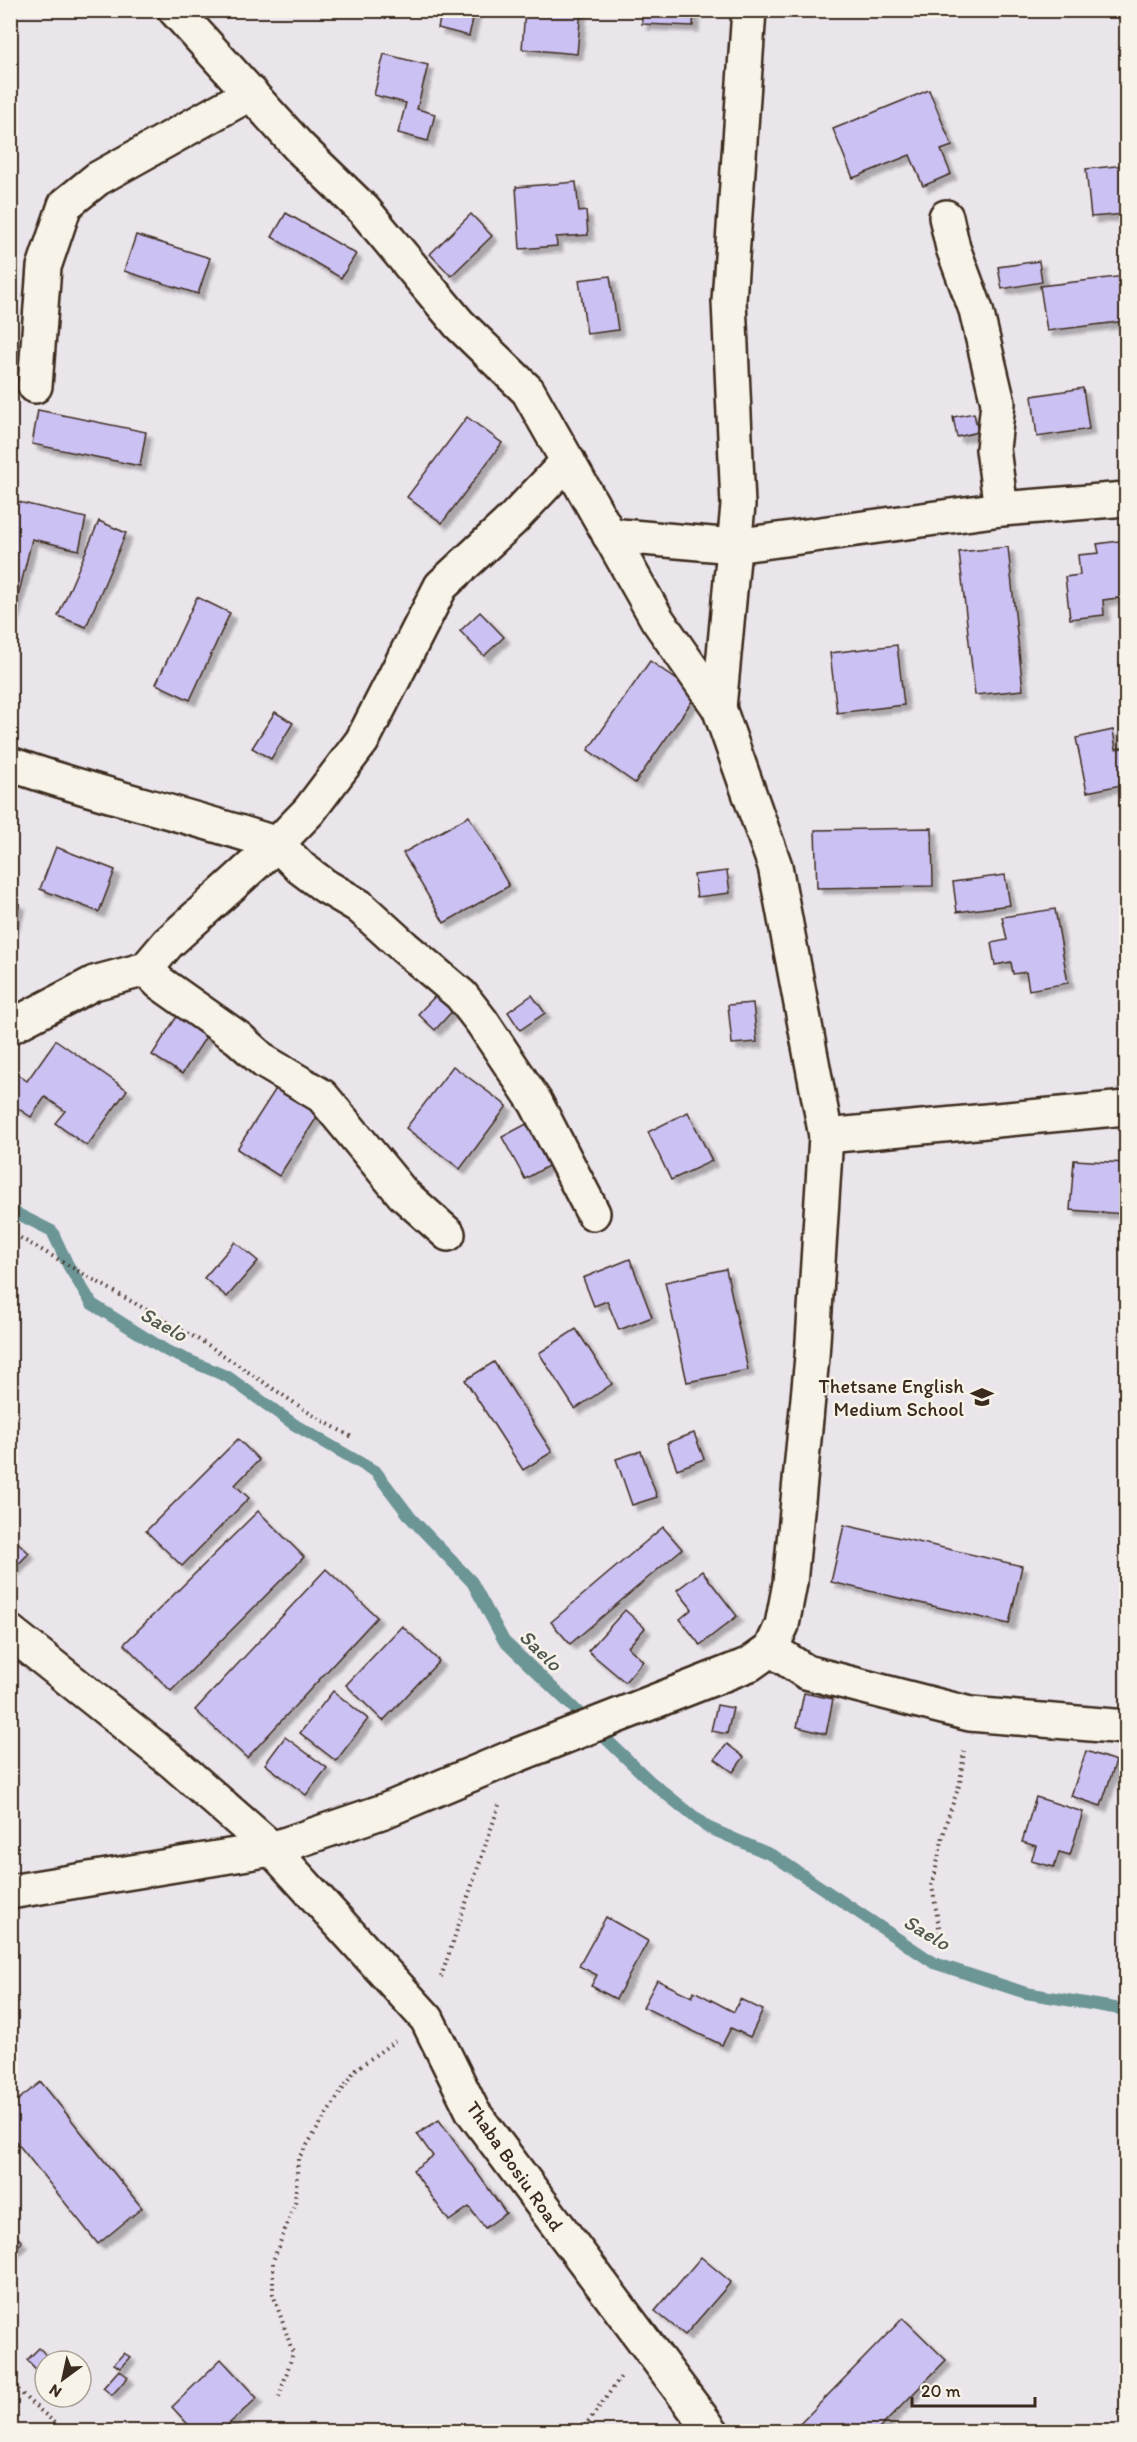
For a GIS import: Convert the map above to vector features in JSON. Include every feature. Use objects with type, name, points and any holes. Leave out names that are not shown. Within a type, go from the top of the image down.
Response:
[{"type":"street","points":[[10,1892],[272,1849],[384,1811],[515,1756],[750,1664],[771,1648],[782,1625],[790,1583],[812,1357],[826,1136],[776,866],[719,708],[657,619],[528,391],[459,324],[364,210],[299,147],[175,10]]},
{"type":"street","points":[[719,708],[738,505],[729,301],[749,10]]},
{"type":"street","points":[[35,386],[44,267],[65,205],[97,179],[251,93]]},
{"type":"street","points":[[946,217],[953,248],[976,310],[998,403],[993,449],[1001,509]]},
{"type":"street","points":[[10,1028],[94,983],[146,969],[168,943],[277,844],[309,811],[363,741],[441,586],[513,519],[568,461]]},
{"type":"street","points":[[609,535],[734,546],[1001,509],[1126,499]]},
{"type":"street","points":[[10,764],[71,786],[181,813],[277,844],[301,868],[325,886],[359,906],[461,995],[482,1022],[536,1103],[593,1213]]},
{"type":"street","points":[[146,969],[160,983],[238,1038],[266,1062],[322,1096],[403,1194],[448,1234]]},
{"type":"street","points":[[826,1136],[1126,1108]]},
{"type":"street","name":"Thaba Bosiu Road","points":[[10,1632],[173,1762],[272,1849],[427,2019],[473,2112],[712,2432]]},
{"type":"street","points":[[771,1648],[806,1672],[969,1714],[1126,1727]]},
{"type":"path","points":[[10,1232],[208,1345],[314,1416],[352,1437]]},
{"type":"path","points":[[940,1934],[932,1886],[946,1823],[960,1783],[969,1714]]},
{"type":"path","points":[[279,2397],[293,2353],[273,2294],[273,2261],[295,2203],[298,2159],[355,2070],[427,2019],[515,1756]]},
{"type":"path","points":[[581,2432],[646,2344]]},
{"type":"path","points":[[10,2381],[28,2400],[66,2432]]},
{"type":"building","points":[[442,10],[475,10],[469,36],[438,28]]},
{"type":"building","points":[[525,10],[581,10],[577,54],[522,49]]},
{"type":"building","points":[[642,10],[694,10],[693,26],[642,24]]},
{"type":"building","points":[[384,54],[428,65],[417,109],[435,114],[428,141],[398,133],[406,103],[374,95]]},
{"type":"building","points":[[929,90],[952,146],[941,150],[951,174],[923,186],[910,155],[853,178],[833,129]]},
{"type":"building","points":[[1126,165],[1126,214],[1091,217],[1086,169]]},
{"type":"building","points":[[576,182],[579,212],[586,211],[588,235],[556,237],[557,246],[520,249],[516,187]]},
{"type":"building","points":[[286,213],[356,254],[341,278],[272,237]]},
{"type":"building","points":[[471,214],[492,236],[451,276],[430,254]]},
{"type":"building","points":[[136,235],[210,258],[198,294],[124,271]]},
{"type":"building","points":[[1039,261],[1042,282],[1002,289],[998,267]]},
{"type":"building","points":[[610,276],[618,330],[587,334],[579,280]]},
{"type":"building","points":[[1125,276],[1126,321],[1047,331],[1040,286]]},
{"type":"building","points":[[1083,388],[1089,429],[1037,437],[1032,396]]},
{"type":"building","points":[[38,410],[146,432],[140,466],[32,444]]},
{"type":"building","points":[[974,413],[978,432],[957,437],[953,417]]},
{"type":"building","points":[[467,417],[502,443],[442,523],[407,497]]},
{"type":"building","points":[[10,500],[86,518],[79,550],[32,539],[14,613],[10,612]]},
{"type":"building","points":[[99,521],[126,533],[86,627],[58,616]]},
{"type":"building","points":[[1126,540],[1126,597],[1103,600],[1104,615],[1070,619],[1065,577],[1080,575],[1078,555],[1099,553],[1097,544]]},
{"type":"building","points":[[1008,547],[1023,690],[975,695],[959,552]]},
{"type":"building","points":[[197,597],[230,613],[190,700],[156,684]]},
{"type":"building","points":[[480,612],[504,637],[484,656],[460,631]]},
{"type":"building","points":[[897,645],[904,705],[837,713],[830,653]]},
{"type":"building","points":[[650,661],[697,694],[635,783],[588,750]]},
{"type":"building","points":[[275,712],[293,723],[271,759],[252,748]]},
{"type":"building","points":[[1113,730],[1116,749],[1126,747],[1126,784],[1087,792],[1076,738]]},
{"type":"building","points":[[469,816],[509,886],[444,923],[403,853]]},
{"type":"building","points":[[932,828],[933,886],[817,888],[815,830]]},
{"type":"building","points":[[56,847],[115,870],[99,912],[40,889]]},
{"type":"building","points":[[727,871],[730,893],[697,897],[694,875]]},
{"type":"building","points":[[1005,875],[1010,905],[957,912],[953,882]]},
{"type":"building","points":[[10,901],[20,904],[12,928],[10,927]]},
{"type":"building","points":[[1055,909],[1068,983],[1029,990],[1026,972],[1013,974],[1011,962],[995,965],[991,943],[1007,940],[1002,917]]},
{"type":"building","points":[[440,991],[456,1007],[435,1030],[418,1014]]},
{"type":"building","points":[[532,995],[545,1013],[520,1030],[508,1012]]},
{"type":"building","points":[[753,1003],[757,1042],[732,1044],[728,1005]]},
{"type":"building","points":[[181,1010],[211,1029],[182,1074],[152,1055]]},
{"type":"building","points":[[56,1040],[127,1090],[87,1146],[55,1123],[65,1111],[45,1097],[31,1117],[10,1103],[10,1083],[17,1074],[27,1081]]},
{"type":"building","points":[[453,1066],[507,1106],[460,1169],[406,1128]]},
{"type":"building","points":[[279,1084],[321,1111],[279,1176],[237,1149]]},
{"type":"building","points":[[688,1112],[712,1161],[671,1180],[648,1132]]},
{"type":"building","points":[[534,1120],[557,1161],[525,1179],[502,1137]]},
{"type":"building","points":[[1074,1160],[1126,1163],[1126,1214],[1070,1210]]},
{"type":"building","points":[[235,1242],[258,1261],[227,1297],[204,1278]]},
{"type":"building","points":[[630,1259],[652,1317],[619,1330],[607,1301],[594,1306],[583,1278]]},
{"type":"building","points":[[726,1269],[748,1370],[687,1382],[665,1282]]},
{"type":"building","points":[[576,1329],[612,1384],[575,1409],[539,1353]]},
{"type":"building","points":[[494,1362],[552,1452],[523,1470],[465,1380]]},
{"type":"building","points":[[694,1433],[704,1459],[677,1469],[667,1443]]},
{"type":"building","points":[[238,1439],[259,1460],[235,1485],[249,1498],[182,1566],[146,1531]]},
{"type":"building","points":[[641,1451],[657,1497],[632,1505],[616,1459]]},
{"type":"building","points":[[258,1511],[304,1557],[171,1691],[124,1644]]},
{"type":"building","points":[[844,1525],[1022,1566],[1009,1624],[831,1582]]},
{"type":"building","points":[[663,1527],[682,1549],[570,1644],[551,1622]]},
{"type":"building","points":[[10,1535],[29,1553],[10,1573]]},
{"type":"building","points":[[326,1569],[377,1617],[247,1758],[195,1710]]},
{"type":"building","points":[[702,1571],[737,1616],[700,1645],[680,1619],[692,1609],[677,1590]]},
{"type":"building","points":[[625,1610],[645,1628],[628,1647],[643,1661],[625,1682],[588,1651]]},
{"type":"building","points":[[402,1626],[439,1661],[383,1721],[346,1685]]},
{"type":"building","points":[[333,1691],[368,1719],[336,1761],[300,1733]]},
{"type":"building","points":[[804,1693],[833,1699],[826,1734],[797,1727]]},
{"type":"building","points":[[717,1705],[733,1708],[727,1734],[711,1731]]},
{"type":"building","points":[[285,1737],[327,1768],[306,1795],[265,1764]]},
{"type":"building","points":[[727,1744],[744,1757],[733,1772],[715,1759]]},
{"type":"building","points":[[1086,1751],[1116,1761],[1101,1806],[1071,1796]]},
{"type":"building","points":[[1036,1797],[1083,1812],[1070,1855],[1059,1852],[1054,1867],[1031,1861],[1036,1846],[1022,1842]]},
{"type":"building","points":[[606,1917],[648,1941],[616,1999],[591,1986],[597,1975],[579,1966]]},
{"type":"building","points":[[657,1980],[692,1997],[694,1991],[734,2012],[740,1999],[763,2010],[750,2037],[731,2028],[722,2045],[643,2007]]},
{"type":"building","points":[[41,2082],[142,2208],[98,2244],[10,2134],[10,2106]]},
{"type":"building","points":[[439,2120],[506,2213],[485,2228],[469,2207],[449,2221],[413,2170],[433,2156],[417,2134]]},
{"type":"building","points":[[10,2230],[22,2242],[10,2254]]},
{"type":"building","points":[[701,2257],[731,2282],[685,2335],[655,2311]]},
{"type":"building","points":[[903,2318],[946,2360],[876,2432],[792,2432]]},
{"type":"building","points":[[124,2353],[130,2357],[120,2368],[114,2364]]},
{"type":"building","points":[[33,2354],[33,2366],[27,2360]]},
{"type":"building","points":[[221,2359],[257,2398],[220,2432],[195,2432],[172,2407]]},
{"type":"building","points":[[119,2370],[128,2377],[112,2395],[103,2388]]},
{"type":"waterway","name":"Saelo","points":[[10,1210],[52,1231],[68,1265],[92,1304],[167,1351],[228,1377],[295,1425],[376,1472],[411,1518],[472,1582],[504,1641],[651,1782],[707,1827],[774,1856],[934,1963],[1026,1993],[1126,2010]]},
{"type":"place","name":"Thetsane English Medium School","points":[[982,1397]]}]
